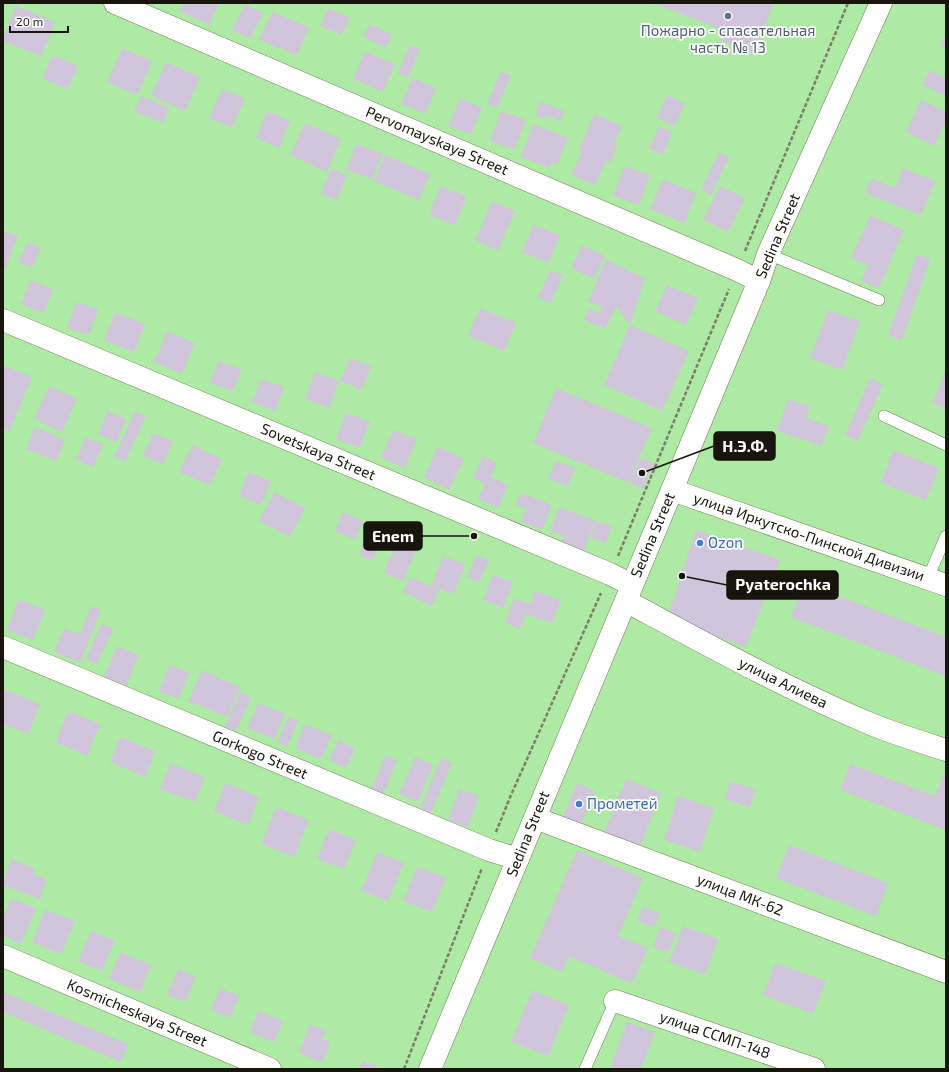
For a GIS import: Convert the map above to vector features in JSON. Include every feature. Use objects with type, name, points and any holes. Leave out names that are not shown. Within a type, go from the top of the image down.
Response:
[{"type":"street","name":"Pervomayskaya Street","points":[[115,3],[737,270],[759,281]]},
{"type":"street","name":"Sedina Street","points":[[430,1069],[759,281],[768,254],[881,3]]},
{"type":"street","name":"Sovetskaya Street","points":[[3,320],[610,574],[629,593]]},
{"type":"street","name":"улица Иркутско-Пинской Дивизии","points":[[672,490],[937,581]]},
{"type":"street","name":"улица Алиева","points":[[629,593],[731,658],[808,696],[872,725],[946,750]]},
{"type":"street","name":"Gorkogo Street","points":[[3,647],[489,850],[518,859]]},
{"type":"street","name":"улица МК-62","points":[[535,818],[946,972]]},
{"type":"street","name":"Kosmicheskaya Street","points":[[3,956],[270,1069]]},
{"type":"street","name":"улица ССМП-148","points":[[615,1001],[814,1069]]},
{"type":"lane","points":[[768,254],[879,300]]},
{"type":"lane","points":[[884,416],[946,445]]},
{"type":"lane","points":[[937,581],[946,536]]},
{"type":"lane","points":[[585,1069],[615,1001]]},
{"type":"path","points":[[404,1069],[511,795],[610,574],[848,3]]},
{"type":"green space","points":[[3,3],[946,3],[946,1069],[3,1069]]},
{"type":"building","points":[[183,3],[219,3],[209,25],[179,11]]},
{"type":"building","name":"Пожарно - спасательная часть № 13","points":[[653,3],[774,3],[754,53],[719,40],[723,30]]},
{"type":"building","points":[[245,4],[263,13],[250,39],[232,30]]},
{"type":"building","points":[[16,6],[55,22],[41,56],[3,41]]},
{"type":"building","points":[[328,8],[350,18],[341,35],[320,26]]},
{"type":"building","points":[[272,12],[309,27],[297,55],[259,40]]},
{"type":"building","points":[[369,24],[392,34],[386,48],[363,37]]},
{"type":"building","points":[[946,34],[946,49],[940,46]]},
{"type":"building","points":[[409,45],[420,49],[408,78],[398,74]]},
{"type":"building","points":[[122,48],[152,61],[137,95],[107,82]]},
{"type":"building","points":[[365,51],[395,64],[383,92],[353,79]]},
{"type":"building","points":[[52,55],[78,66],[68,89],[42,79]]},
{"type":"building","points":[[166,62],[200,77],[185,111],[151,96]]},
{"type":"building","points":[[929,70],[946,78],[946,96],[922,85]]},
{"type":"building","points":[[501,71],[511,75],[497,108],[487,104]]},
{"type":"building","points":[[412,78],[436,88],[425,114],[401,104]]},
{"type":"building","points":[[222,89],[245,99],[232,128],[209,118]]},
{"type":"building","points":[[667,95],[685,103],[675,126],[657,118]]},
{"type":"building","points":[[141,96],[169,108],[163,123],[134,111]]},
{"type":"building","points":[[460,98],[482,108],[471,134],[448,126]]},
{"type":"building","points":[[921,100],[946,112],[946,121],[934,146],[906,132]]},
{"type":"building","points":[[540,101],[564,111],[560,121],[546,115],[544,119],[535,115]]},
{"type":"building","points":[[267,111],[290,121],[279,148],[256,138]]},
{"type":"building","points":[[501,111],[526,120],[514,150],[490,141]]},
{"type":"building","points":[[594,114],[622,126],[614,144],[617,146],[610,163],[606,161],[595,185],[571,175],[582,151],[579,150]]},
{"type":"building","points":[[305,123],[341,139],[327,172],[290,155]]},
{"type":"building","points":[[533,124],[568,138],[557,164],[552,162],[550,168],[521,157]]},
{"type":"building","points":[[659,126],[672,132],[663,155],[649,149]]},
{"type":"building","points":[[356,144],[383,154],[372,179],[346,170]]},
{"type":"building","points":[[719,152],[729,157],[711,195],[701,190]]},
{"type":"building","points":[[385,155],[430,174],[419,200],[374,181]]},
{"type":"building","points":[[624,166],[650,175],[639,205],[613,196]]},
{"type":"building","points":[[331,168],[347,175],[337,200],[321,194]]},
{"type":"building","points":[[903,168],[935,181],[921,215],[865,193],[871,178],[895,188]]},
{"type":"building","points":[[663,179],[696,193],[684,223],[650,209]]},
{"type":"building","points":[[440,186],[467,196],[455,225],[429,215]]},
{"type":"building","points":[[720,186],[745,198],[728,232],[703,220]]},
{"type":"building","points":[[492,201],[515,211],[498,251],[475,240]]},
{"type":"building","points":[[870,215],[904,230],[879,288],[861,281],[868,265],[851,258]]},
{"type":"building","points":[[533,225],[560,235],[549,263],[522,252]]},
{"type":"building","points":[[3,230],[18,236],[3,274]]},
{"type":"building","points":[[28,242],[41,248],[32,268],[18,262]]},
{"type":"building","points":[[582,245],[605,256],[594,279],[571,268]]},
{"type":"building","points":[[917,254],[930,259],[902,340],[888,335]]},
{"type":"building","points":[[606,260],[645,278],[630,325],[616,306],[605,329],[584,320],[589,308],[599,313],[602,307],[588,301]]},
{"type":"building","points":[[550,270],[563,275],[551,303],[538,298]]},
{"type":"building","points":[[30,280],[53,289],[44,313],[21,304]]},
{"type":"building","points":[[667,285],[698,298],[686,325],[655,311]]},
{"type":"building","points":[[76,302],[98,309],[89,335],[67,328]]},
{"type":"building","points":[[480,308],[516,323],[504,351],[468,336]]},
{"type":"building","points":[[828,310],[860,321],[842,370],[810,358]]},
{"type":"building","points":[[115,312],[145,324],[134,352],[104,340]]},
{"type":"building","points":[[630,325],[689,351],[662,411],[604,385]]},
{"type":"building","points":[[167,331],[195,343],[182,374],[154,362]]},
{"type":"building","points":[[350,358],[371,366],[362,390],[340,381]]},
{"type":"building","points":[[218,361],[241,369],[233,391],[210,383]]},
{"type":"building","points":[[3,365],[32,377],[9,432],[3,429]]},
{"type":"building","points":[[946,370],[946,409],[932,403]]},
{"type":"building","points":[[315,372],[339,381],[329,408],[305,399]]},
{"type":"building","points":[[870,378],[883,384],[858,441],[845,435]]},
{"type":"building","points":[[261,379],[284,387],[275,411],[252,402]]},
{"type":"building","points":[[49,386],[77,398],[62,432],[34,419]]},
{"type":"building","points":[[556,388],[652,428],[629,483],[533,443]]},
{"type":"building","points":[[788,399],[810,406],[806,418],[829,426],[822,446],[777,431]]},
{"type":"building","points":[[107,411],[126,419],[117,442],[98,435]]},
{"type":"building","points":[[135,411],[146,416],[125,462],[114,457]]},
{"type":"building","points":[[346,413],[370,421],[360,448],[336,439]]},
{"type":"building","points":[[35,427],[65,440],[56,461],[26,449]]},
{"type":"building","points":[[393,430],[417,439],[405,468],[381,458]]},
{"type":"building","points":[[153,433],[173,441],[163,464],[143,456]]},
{"type":"building","points":[[85,437],[103,444],[93,467],[76,460]]},
{"type":"building","points":[[192,445],[222,459],[210,485],[179,472]]},
{"type":"building","points":[[438,446],[464,459],[449,490],[424,477]]},
{"type":"building","points":[[893,450],[939,468],[926,500],[881,483]]},
{"type":"building","points":[[483,456],[497,463],[491,477],[508,485],[498,508],[478,499],[485,484],[473,478]]},
{"type":"building","points":[[641,458],[654,463],[643,489],[630,483]]},
{"type":"building","points":[[556,461],[575,468],[568,486],[548,478]]},
{"type":"building","points":[[248,472],[271,481],[261,505],[239,496]]},
{"type":"building","points":[[274,492],[305,508],[290,537],[259,521]]},
{"type":"building","points":[[521,493],[552,505],[542,530],[521,521],[526,508],[516,505]]},
{"type":"building","points":[[559,507],[595,520],[584,551],[561,542],[564,536],[550,531]]},
{"type":"building","points":[[343,512],[363,521],[355,540],[335,531]]},
{"type":"building","points":[[596,521],[612,526],[606,543],[590,537]]},
{"type":"building","points":[[696,530],[780,560],[746,647],[667,618]]},
{"type":"building","points":[[366,536],[381,541],[373,561],[359,555]]},
{"type":"building","points":[[398,536],[418,544],[403,581],[384,573]]},
{"type":"building","points":[[477,555],[489,560],[479,582],[467,577]]},
{"type":"building","points":[[443,556],[465,564],[454,594],[431,586]]},
{"type":"building","points":[[493,575],[513,582],[503,608],[483,600]]},
{"type":"building","points":[[410,577],[439,590],[432,606],[403,592]]},
{"type":"building","points":[[804,583],[946,637],[946,676],[791,617]]},
{"type":"building","points":[[535,591],[561,600],[552,623],[526,614],[520,629],[505,623],[514,598],[530,604]]},
{"type":"building","points":[[19,599],[45,610],[33,640],[6,630]]},
{"type":"building","points":[[91,606],[101,610],[80,663],[54,652],[64,628],[80,634]]},
{"type":"building","points":[[102,623],[113,629],[97,664],[86,659]]},
{"type":"building","points":[[117,646],[139,655],[126,686],[104,677]]},
{"type":"building","points":[[169,665],[189,672],[179,699],[159,692]]},
{"type":"building","points":[[202,670],[240,687],[227,717],[188,701]]},
{"type":"building","points":[[3,689],[40,704],[28,734],[3,724]]},
{"type":"building","points":[[240,692],[251,697],[236,731],[225,726]]},
{"type":"building","points":[[258,703],[285,714],[274,739],[247,728]]},
{"type":"building","points":[[68,711],[100,724],[87,756],[55,742]]},
{"type":"building","points":[[288,717],[298,721],[287,747],[277,743]]},
{"type":"building","points":[[305,724],[332,735],[321,759],[295,748]]},
{"type":"building","points":[[120,737],[155,751],[145,777],[110,762]]},
{"type":"building","points":[[338,740],[355,748],[346,768],[329,760]]},
{"type":"building","points":[[385,755],[397,760],[383,795],[371,790]]},
{"type":"building","points":[[415,757],[433,765],[418,802],[399,794]]},
{"type":"building","points":[[441,758],[452,763],[431,813],[420,809]]},
{"type":"building","points":[[170,763],[205,777],[195,802],[160,789]]},
{"type":"building","points":[[850,764],[935,796],[943,775],[946,776],[946,830],[840,790]]},
{"type":"building","points":[[626,779],[661,793],[640,847],[604,833]]},
{"type":"building","points":[[730,781],[756,789],[750,807],[725,799]]},
{"type":"building","points":[[225,783],[259,797],[248,825],[214,811]]},
{"type":"building","name":"Прометей","points":[[577,783],[595,791],[581,824],[563,816]]},
{"type":"building","points":[[459,789],[479,796],[468,827],[448,820]]},
{"type":"building","points":[[678,796],[714,808],[700,852],[664,840]]},
{"type":"building","points":[[276,807],[309,820],[294,857],[261,844]]},
{"type":"building","points":[[329,829],[356,840],[344,869],[317,859]]},
{"type":"building","points":[[789,845],[888,883],[876,916],[776,878]]},
{"type":"building","points":[[577,850],[643,878],[618,936],[648,948],[632,984],[569,956],[562,972],[530,958]]},
{"type":"building","points":[[377,852],[404,863],[388,901],[361,891]]},
{"type":"building","points":[[11,859],[35,868],[33,874],[47,879],[40,899],[3,885]]},
{"type":"building","points":[[417,867],[446,878],[432,912],[403,901]]},
{"type":"building","points":[[11,898],[36,908],[21,944],[3,936],[3,918]]},
{"type":"building","points":[[643,907],[660,913],[655,927],[637,921]]},
{"type":"building","points":[[45,909],[75,921],[61,954],[32,942]]},
{"type":"building","points":[[683,926],[718,939],[705,975],[669,962]]},
{"type":"building","points":[[660,927],[676,933],[668,953],[653,947]]},
{"type":"building","points":[[91,931],[115,940],[102,971],[78,961]]},
{"type":"building","points":[[120,952],[151,965],[140,992],[109,979]]},
{"type":"building","points":[[775,963],[826,981],[813,1014],[763,995]]},
{"type":"building","points":[[178,969],[196,976],[185,1002],[167,995]]},
{"type":"building","points":[[220,988],[239,996],[230,1018],[211,1010]]},
{"type":"building","points":[[532,990],[569,1005],[548,1056],[511,1042]]},
{"type":"building","points":[[3,992],[128,1044],[121,1062],[3,1012]]},
{"type":"building","points":[[258,1011],[283,1021],[274,1042],[250,1032]]},
{"type":"building","points":[[627,1022],[655,1032],[641,1069],[610,1069]]},
{"type":"building","points":[[310,1024],[326,1031],[322,1039],[330,1042],[322,1063],[299,1053]]},
{"type":"building","points":[[363,1061],[381,1068],[359,1069]]},
{"type":"place","name":"Пожарно - спасательная часть № 13","points":[[728,16]]},
{"type":"place","name":"Н.Э.Ф.","points":[[642,473]]},
{"type":"place","name":"Enem","points":[[474,536]]},
{"type":"place","name":"Ozon","points":[[700,543]]},
{"type":"place","name":"Pyaterochka","points":[[682,576]]},
{"type":"place","name":"Прометей","points":[[579,804]]}]
